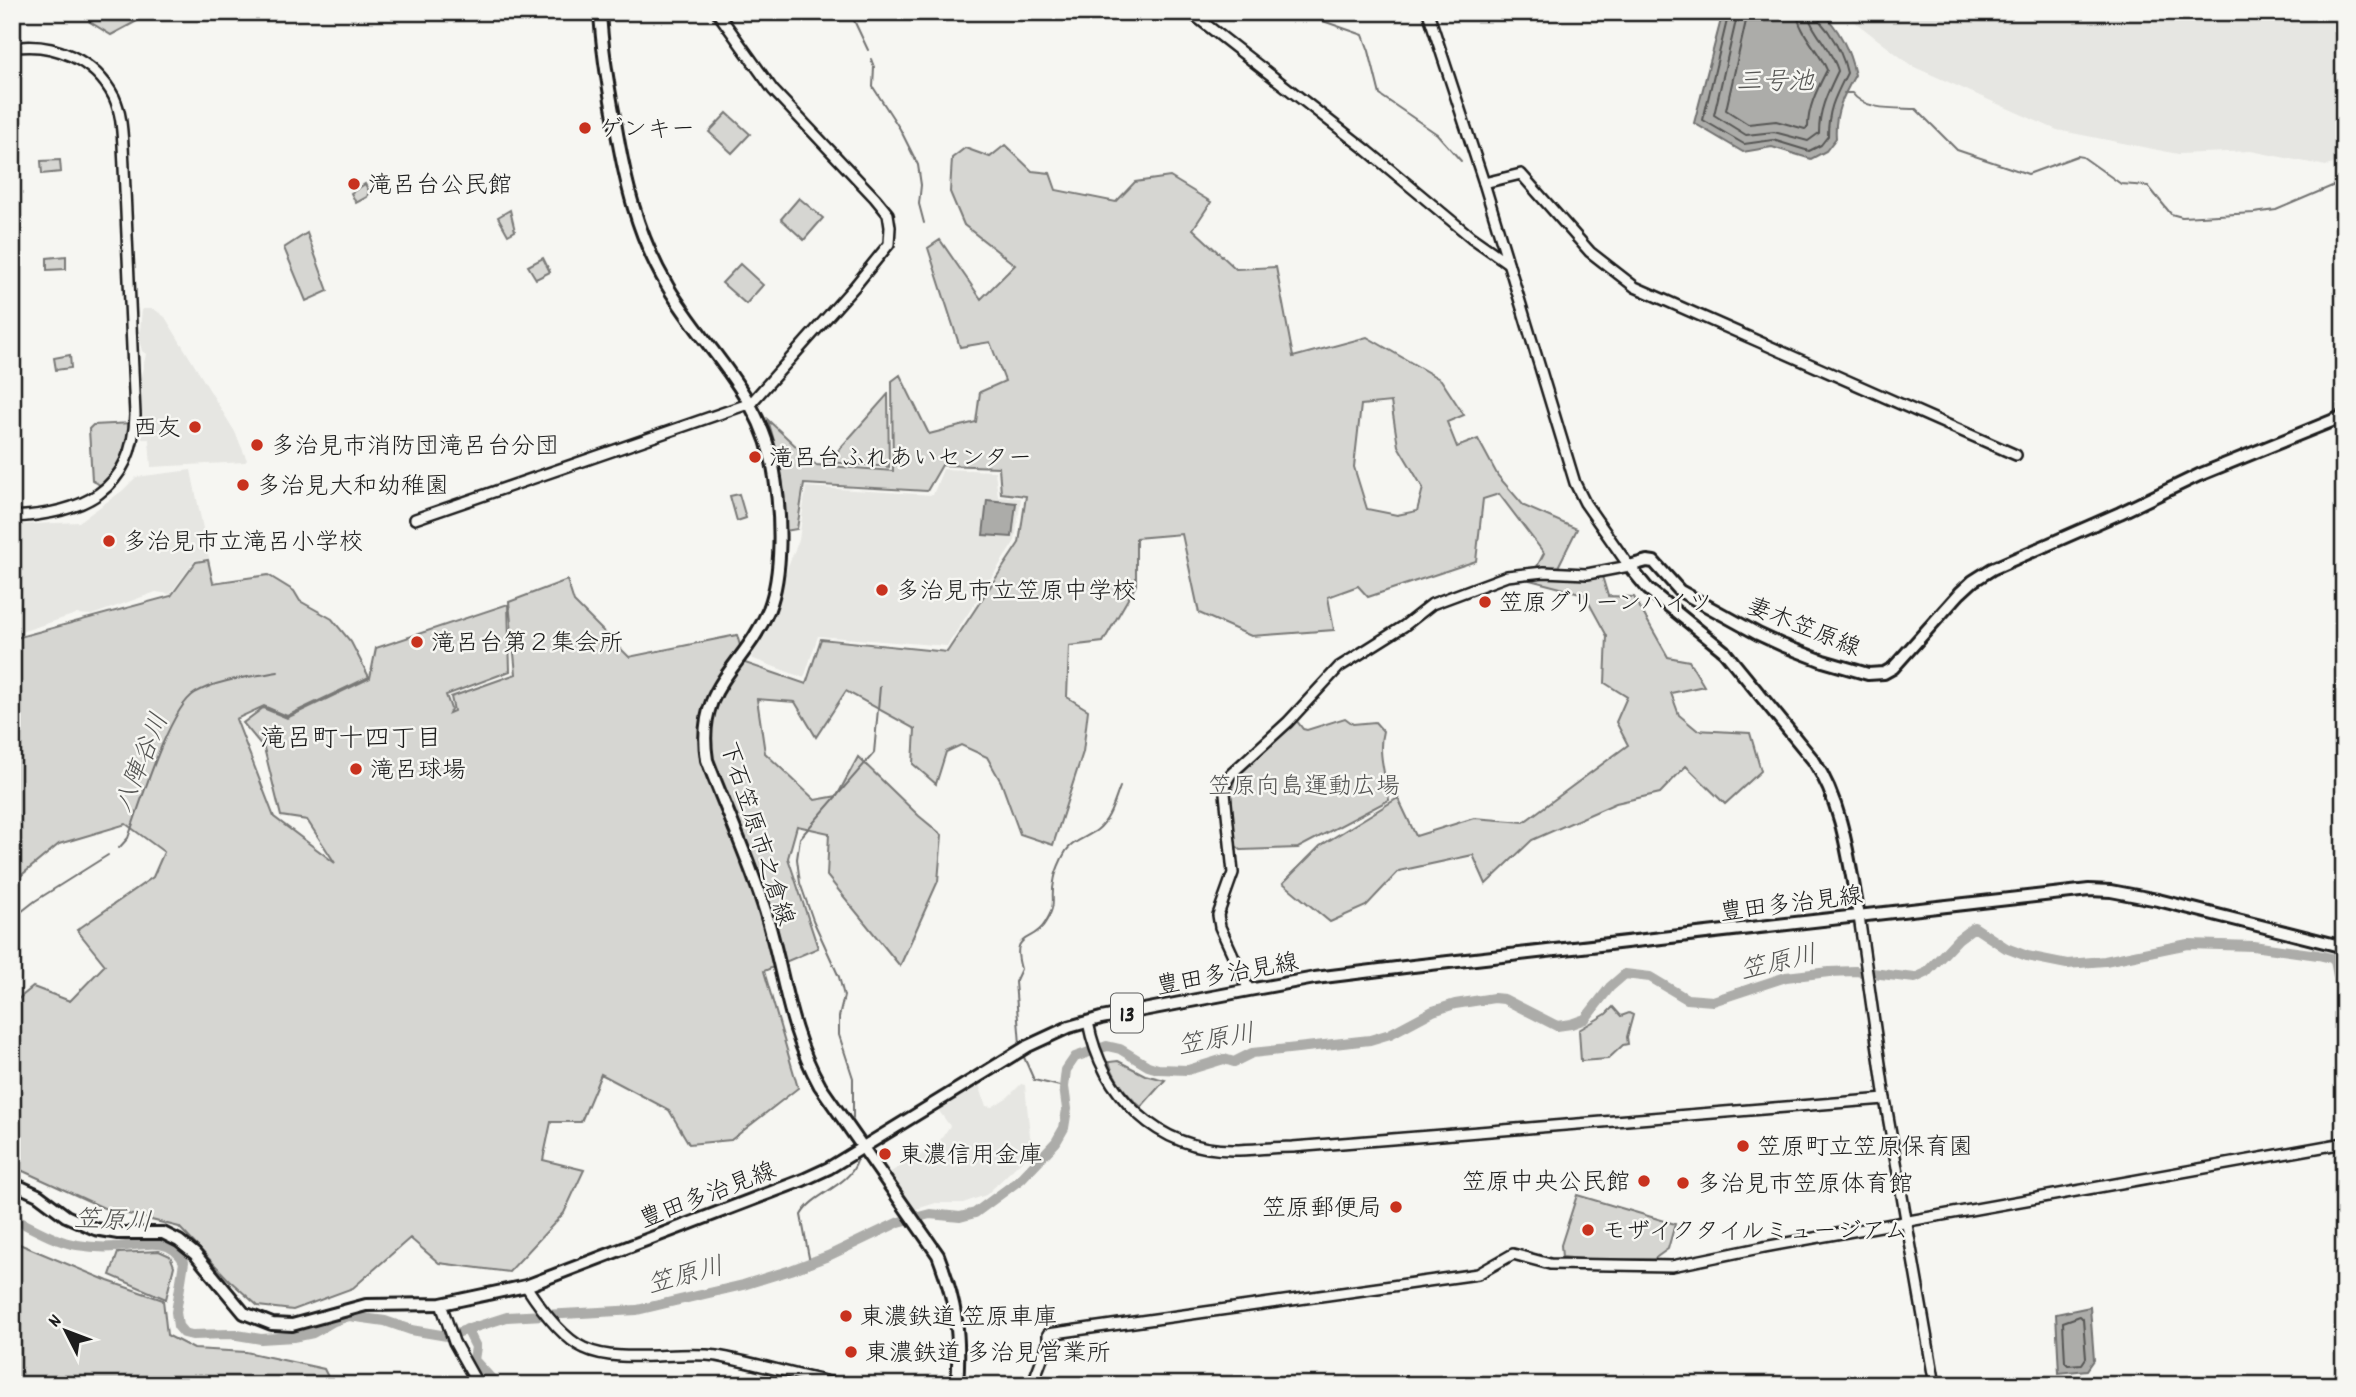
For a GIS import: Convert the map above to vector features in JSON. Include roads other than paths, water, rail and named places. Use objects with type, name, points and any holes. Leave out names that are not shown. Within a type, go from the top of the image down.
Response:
[{"type":"main road","name":"下石笠原市之倉線","points":[[600,12],[607,79],[626,184],[638,224],[668,288],[751,403],[765,433],[775,477],[779,516],[777,581],[770,607],[759,631],[713,696],[706,717],[704,740],[707,760],[762,902],[794,1029],[807,1062],[820,1086],[921,1228],[947,1279],[957,1317],[960,1348],[957,1385]]},
{"type":"main road","name":"妻木笠原線","points":[[1629,566],[1654,562],[1680,592],[1782,645],[1868,674],[1884,673],[1893,668],[1960,593],[1992,569],[2200,475],[2344,416]]},
{"type":"main road","points":[[1629,566],[1647,589],[1724,651],[1819,767],[1839,812],[1859,916]]},
{"type":"main road","name":"豊田多治見線","points":[[12,1183],[38,1195],[65,1216],[95,1229],[118,1233],[163,1233],[179,1241],[195,1254],[244,1313],[272,1324],[292,1325],[366,1305],[441,1304],[526,1286],[829,1168],[1028,1046],[1069,1027],[1249,990],[1315,978],[1413,966],[2079,891],[2111,891],[2158,900],[2344,947]]},
{"type":"street","points":[[415,519],[751,403],[889,244],[887,214],[773,90],[717,12]]},
{"type":"street","points":[[1190,12],[1507,263]]},
{"type":"street","points":[[1249,990],[1224,938],[1219,915],[1233,873],[1225,793],[1226,782],[1231,774],[1288,722],[1331,674],[1350,658],[1404,626],[1432,604],[1507,576],[1544,572],[1587,574],[1629,566],[1596,520],[1575,483],[1484,183],[1428,12]]},
{"type":"street","points":[[12,48],[40,46],[79,59],[103,80],[121,118],[135,415],[133,446],[107,488],[92,500],[77,507],[55,513],[12,517]]},
{"type":"street","points":[[1484,183],[1521,174],[1590,252],[1635,287],[2016,455]]},
{"type":"street","points":[[1859,916],[1885,1099],[1935,1385]]},
{"type":"street","points":[[1088,1023],[1099,1062],[1121,1098],[1157,1129],[1191,1143],[1233,1150],[1885,1099]]},
{"type":"street","points":[[1032,1385],[1048,1343],[1048,1335],[1478,1274],[1513,1254],[1550,1264],[1672,1266],[1764,1247],[2344,1143]]},
{"type":"street","points":[[526,1286],[539,1307],[575,1344],[601,1354],[716,1356],[844,1385]]},
{"type":"street","points":[[441,1304],[454,1342],[478,1385]]},
{"type":"water","name":"三号池","points":[[1723,12],[1820,12],[1833,25],[1847,49],[1855,75],[1840,105],[1836,138],[1826,151],[1811,159],[1772,147],[1743,152],[1694,123]]},
{"type":"water","points":[[987,500],[1016,503],[1012,537],[983,535]]},
{"type":"water","points":[[2090,1307],[2094,1360],[2087,1370],[2059,1373],[2056,1314]]},
{"type":"waterway","points":[[850,12],[868,50]]},
{"type":"waterway","points":[[1317,12],[1323,21],[1363,35],[1380,95],[1437,134],[1461,161]]},
{"type":"waterway","points":[[871,59],[874,67],[873,87],[900,129],[918,165],[921,185],[919,204],[924,223]]},
{"type":"waterway","points":[[1844,93],[1852,93],[1873,106],[1916,109],[1957,150],[2028,174],[2077,156],[2083,157],[2121,184],[2148,186],[2171,214],[2182,217],[2276,210],[2344,181]]},
{"type":"waterway","name":"八陣谷川","points":[[119,848],[128,838],[165,738],[185,702],[204,688],[235,679],[278,672]]},
{"type":"waterway","points":[[853,1118],[853,1078],[839,1035],[839,1017],[844,996],[839,977],[813,920],[800,883],[797,859],[800,838],[874,753],[880,687]]},
{"type":"waterway","points":[[1020,1044],[1015,982],[1021,969],[1018,948],[1024,939],[1040,929],[1049,916],[1053,906],[1056,874],[1066,851],[1072,844],[1101,826],[1120,787]]},
{"type":"waterway","name":"八陣谷川","points":[[12,919],[35,901],[108,855]]},
{"type":"waterway","name":"笠原川","points":[[12,1218],[52,1238],[77,1245],[106,1247],[153,1244],[171,1248],[184,1262],[176,1312],[178,1326],[184,1333],[231,1334],[261,1339],[294,1337],[313,1333],[349,1316],[385,1321],[411,1330],[447,1336],[507,1317],[637,1310],[743,1285],[791,1270],[828,1256],[899,1222],[930,1214],[960,1217],[975,1213],[1021,1179],[1056,1142],[1064,1128],[1067,1109],[1064,1087],[1066,1070],[1075,1057],[1107,1046],[1120,1049],[1158,1069],[1188,1070],[1224,1059],[1234,1062],[1252,1053],[1370,1040],[1390,1034],[1433,1011],[1455,1004],[1494,998],[1504,999],[1557,1026],[1571,1024],[1585,1019],[1610,987],[1625,974],[1650,977],[1687,999],[1713,1001],[1786,977],[1829,972],[1855,971],[1915,978],[1926,973],[1958,939],[1974,927],[2006,948],[2027,956],[2067,964],[2105,961],[2188,944],[2253,946],[2318,955],[2335,961],[2338,976],[2344,984]]},
{"type":"waterway","points":[[1023,1055],[1034,1080],[1064,1087]]},
{"type":"waterway","points":[[810,1263],[801,1215],[814,1201],[847,1177],[857,1161]]},
{"type":"waterway","points":[[467,1329],[476,1347],[474,1360],[497,1385]]},
{"type":"place","name":"ゲンキー","points":[[585,128]]},
{"type":"place","name":"滝呂台公民館","points":[[354,184]]},
{"type":"place","name":"西友","points":[[195,427]]},
{"type":"place","name":"多治見市消防団滝呂台分団","points":[[257,445]]},
{"type":"place","name":"滝呂台ふれあいセンター","points":[[755,457]]},
{"type":"place","name":"多治見大和幼稚園","points":[[243,485]]},
{"type":"place","name":"多治見市立滝呂小学校","points":[[109,541]]},
{"type":"place","name":"多治見市立笠原中学校","points":[[882,590]]},
{"type":"place","name":"笠原グリーンハイツ","points":[[1485,602]]},
{"type":"place","name":"滝呂台第２集会所","points":[[417,642]]},
{"type":"place","name":"滝呂球場","points":[[356,769]]},
{"type":"place","name":"笠原町立笠原保育園","points":[[1743,1146]]},
{"type":"place","name":"東濃信用金庫","points":[[885,1154]]},
{"type":"place","name":"笠原中央公民館","points":[[1644,1181]]},
{"type":"place","name":"多治見市笠原体育館","points":[[1683,1183]]},
{"type":"place","name":"笠原郵便局","points":[[1396,1207]]},
{"type":"place","name":"モザイクタイルミュージアム","points":[[1588,1230]]},
{"type":"place","name":"東濃鉄道 笠原車庫","points":[[846,1316]]},
{"type":"place","name":"東濃鉄道 多治見営業所","points":[[851,1352]]},
{"type":"district","name":"滝呂町十四丁目","points":[[351,737]]},
{"type":"park label","name":"笠原向島運動広場","points":[[1304,785]]}]
